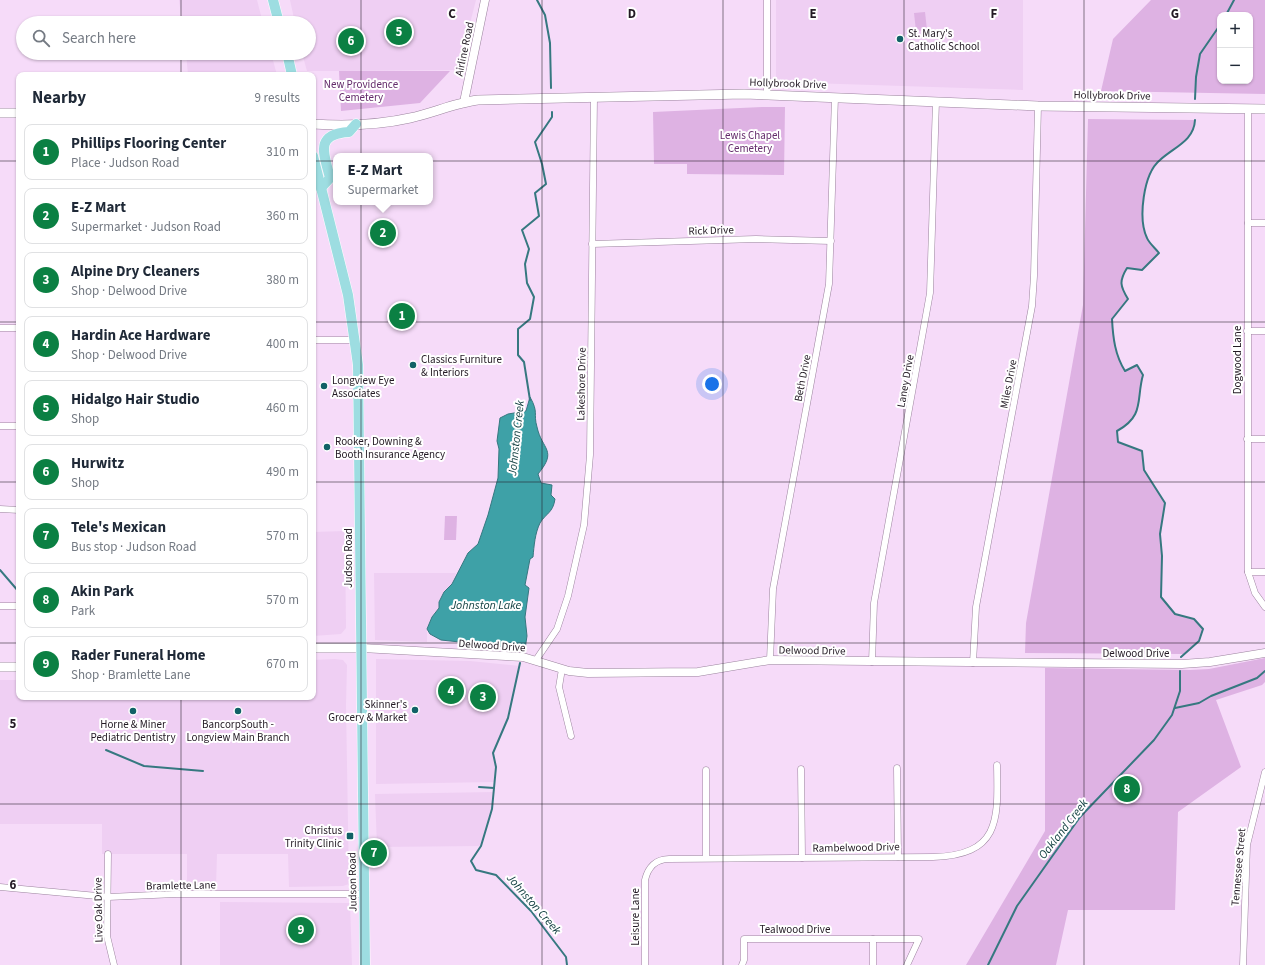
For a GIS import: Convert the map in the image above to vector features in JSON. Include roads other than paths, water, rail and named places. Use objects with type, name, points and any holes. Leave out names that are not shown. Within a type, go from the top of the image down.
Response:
[{"type":"main road","points":[[273,0],[277,16]]},
{"type":"main road","points":[[288,60],[291,72]]},
{"type":"main road","name":"Hollybrook Drive","points":[[316,124],[356,124],[410,118],[464,102],[483,100],[767,94],[1038,106],[1265,109]]},
{"type":"main road","points":[[0,113],[16,113]]},
{"type":"main road","points":[[321,188],[330,178],[324,152],[326,140],[337,132],[349,132],[356,124]]},
{"type":"main road","name":"Judson Road","points":[[316,168],[345,283],[355,340],[360,397],[365,965]]},
{"type":"main road","points":[[316,648],[362,648]]},
{"type":"main road","points":[[0,666],[16,667]]},
{"type":"street","name":"Airline Road","points":[[464,102],[485,0]]},
{"type":"street","points":[[767,0],[767,94]]},
{"type":"street","name":"Lakeshore Drive","points":[[536,660],[549,643],[561,620],[580,548],[586,512],[590,454],[594,97]]},
{"type":"street","name":"Beth Drive","points":[[770,660],[772,589],[828,293],[831,242],[834,97]]},
{"type":"street","name":"Laney Drive","points":[[872,662],[874,603],[931,284],[936,101]]},
{"type":"street","name":"Miles Drive","points":[[973,663],[976,607],[1032,306],[1038,106]]},
{"type":"street","name":"Dogwood Lane","points":[[1248,109],[1248,572],[1255,593],[1265,607]]},
{"type":"street","points":[[1248,223],[1265,223]]},
{"type":"street","name":"Rick Drive","points":[[592,244],[756,239],[831,242]]},
{"type":"street","points":[[0,328],[16,328]]},
{"type":"street","points":[[1247,331],[1265,331]]},
{"type":"street","points":[[316,340],[355,340]]},
{"type":"street","points":[[0,426],[16,426]]},
{"type":"street","points":[[1247,439],[1265,439]]},
{"type":"street","points":[[0,509],[16,510]]},
{"type":"street","points":[[1248,572],[1265,572]]},
{"type":"street","points":[[0,606],[16,606]]},
{"type":"street","name":"Delwood Drive","points":[[362,648],[515,656],[536,660],[562,669],[588,673],[705,671],[750,662],[770,660],[1192,664],[1265,653]]},
{"type":"street","points":[[562,669],[559,687],[571,736]]},
{"type":"street","name":"Rambelwood Drive","points":[[649,869],[656,862],[663,859],[954,856],[970,851],[982,842],[991,830],[997,814],[997,765]]},
{"type":"street","points":[[897,768],[898,857]]},
{"type":"street","points":[[801,769],[802,858]]},
{"type":"street","points":[[706,770],[706,858]]},
{"type":"street","name":"Tennessee Street","points":[[1243,965],[1247,845],[1265,772]]},
{"type":"street","name":"Live Oak Drive","points":[[108,854],[108,939],[114,965]]},
{"type":"street","name":"Leisure Lane","points":[[645,965],[644,884],[649,869]]},
{"type":"street","name":"Bramlette Lane","points":[[0,887],[108,897],[176,894],[364,894]]},
{"type":"street","name":"Tealwood Drive","points":[[742,965],[744,960],[744,939],[919,939],[907,965]]},
{"type":"street","points":[[873,939],[873,965]]},
{"type":"water","name":"Johnston Lake","points":[[530,397],[535,410],[539,435],[548,455],[544,466],[538,474],[541,483],[552,485],[551,495],[555,499],[553,507],[538,527],[533,557],[530,559],[525,585],[529,588],[525,617],[527,636],[525,649],[441,640],[430,634],[427,629],[432,617],[439,608],[439,602],[444,592],[452,584],[468,553],[478,544],[498,478],[499,449],[497,441],[500,418],[508,414],[526,411]]},
{"type":"waterway","name":"Johnston Creek","points":[[537,0],[545,15],[550,43],[551,88]]},
{"type":"waterway","name":"Oakland Creek","points":[[1228,12],[1234,0]]},
{"type":"waterway","name":"Oakland Creek","points":[[1195,99],[1196,77],[1200,54],[1217,29]]},
{"type":"waterway","name":"Johnston Creek","points":[[530,400],[524,362],[518,355],[518,329],[530,319],[534,297],[527,283],[525,264],[529,249],[522,230],[539,216],[535,193],[546,184],[535,142],[552,117],[552,112]]},
{"type":"waterway","name":"Oakland Creek","points":[[1181,657],[1199,641],[1203,629],[1194,619],[1175,614],[1161,597],[1162,556],[1160,534],[1165,503],[1144,470],[1142,451],[1118,442],[1117,431],[1126,425],[1136,413],[1143,375],[1137,365],[1125,371],[1115,346],[1112,319],[1128,299],[1122,287],[1123,276],[1127,268],[1142,270],[1159,253],[1147,238],[1144,230],[1144,197],[1150,175],[1160,160],[1187,138],[1194,127],[1195,120]]},
{"type":"waterway","points":[[0,570],[16,589]]},
{"type":"waterway","name":"Johnston Creek","points":[[520,663],[508,718],[493,753],[496,767],[492,809],[481,846],[471,861],[476,870],[496,875],[531,911],[566,957],[567,965]]},
{"type":"waterway","name":"Oakland Creek","points":[[988,965],[1017,906],[1080,817],[1154,740],[1172,715],[1180,691],[1180,671]]},
{"type":"waterway","points":[[1175,708],[1199,703],[1211,696],[1257,678],[1265,671]]},
{"type":"waterway","points":[[106,750],[144,766],[203,771]]},
{"type":"waterway","points":[[479,787],[494,788]]},
{"type":"place","name":"Hidalgo Hair Studio","points":[[399,32]]},
{"type":"place","name":"St. Mary's Catholic School","points":[[900,39]]},
{"type":"place","name":"Hurwitz","points":[[351,41]]},
{"type":"place","name":"E-Z Mart","points":[[383,233]]},
{"type":"place","name":"Phillips Flooring Center","points":[[402,316]]},
{"type":"place","name":"Classics Furniture & Interiors","points":[[413,365]]},
{"type":"place","name":"Longview Eye Associates","points":[[324,386]]},
{"type":"place","name":"Rooker, Downing & Booth Insurance Agency","points":[[327,447]]},
{"type":"place","name":"Hardin Ace Hardware","points":[[451,691]]},
{"type":"place","name":"Alpine Dry Cleaners","points":[[483,697]]},
{"type":"place","name":"Skinner's Grocery & Market","points":[[415,710]]},
{"type":"place","name":"Horne & Miner Pediatric Dentistry","points":[[133,711]]},
{"type":"place","name":"BancorpSouth - Longview Main Branch","points":[[238,711]]},
{"type":"place","name":"Akin Park","points":[[1127,789]]},
{"type":"place","name":"Christus Trinity Clinic","points":[[350,836]]},
{"type":"place","name":"Tele's Mexican","points":[[374,853]]},
{"type":"place","name":"Rader Funeral Home","points":[[301,930]]},
{"type":"park label","name":"New Providence Cemetery","points":[[361,90]]},
{"type":"park label","name":"Lewis Chapel Cemetery","points":[[750,141]]}]
